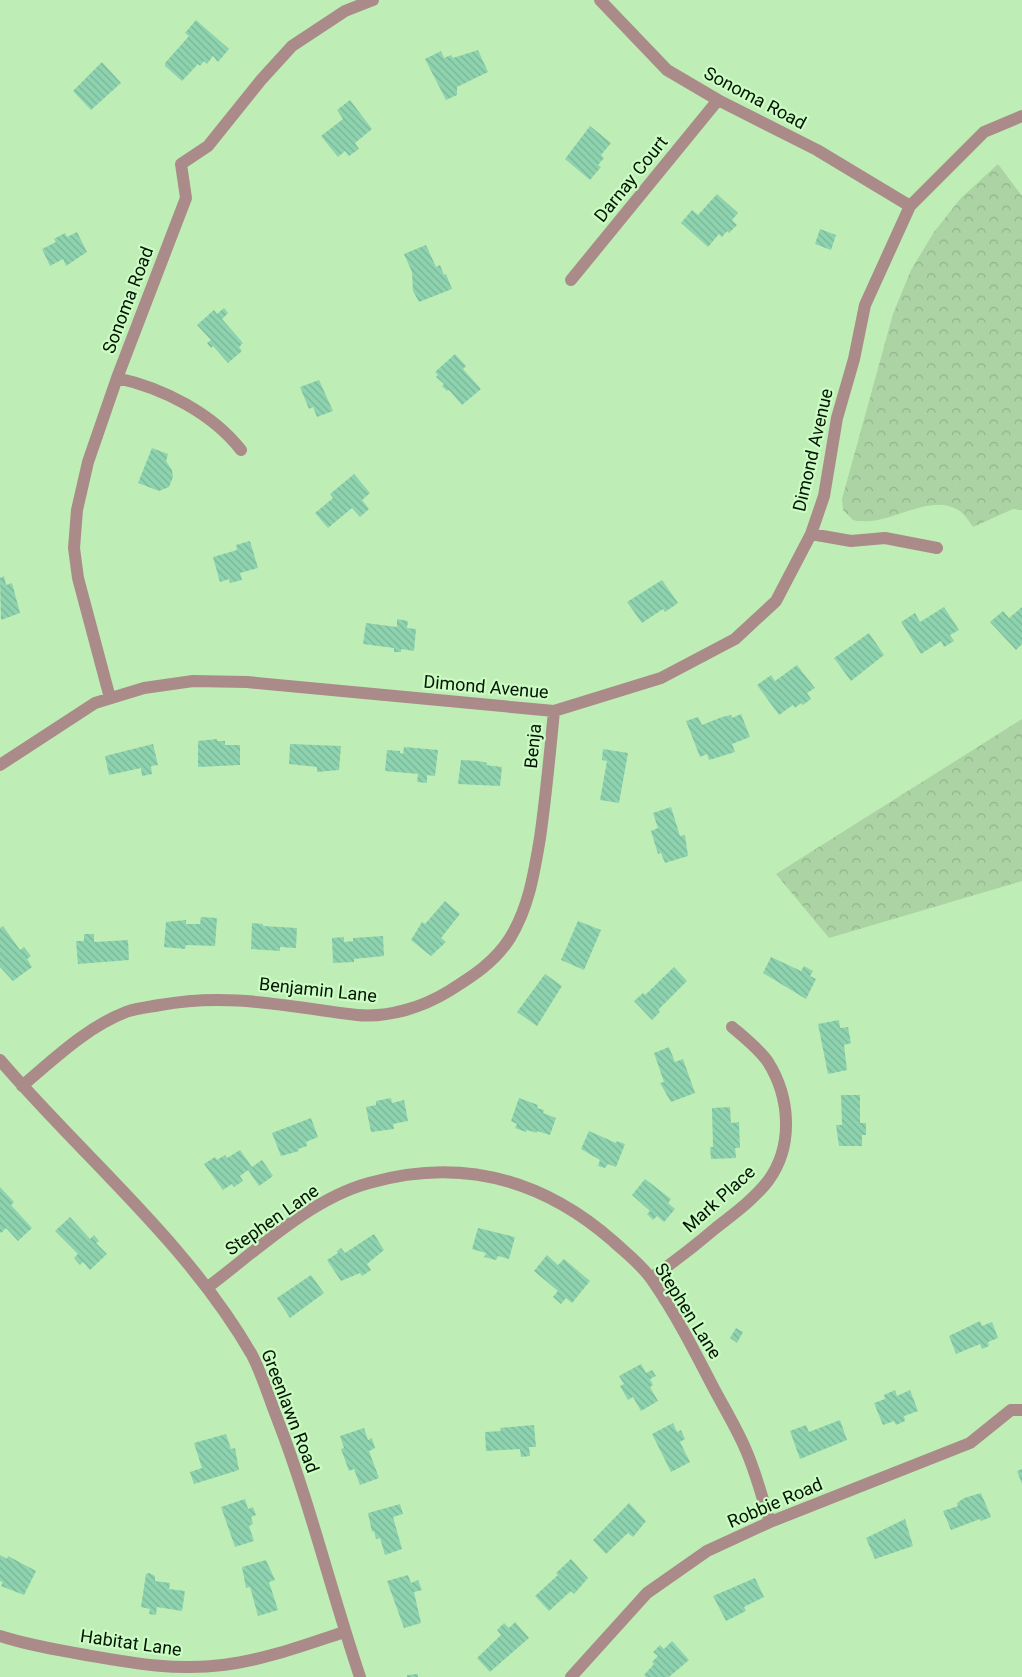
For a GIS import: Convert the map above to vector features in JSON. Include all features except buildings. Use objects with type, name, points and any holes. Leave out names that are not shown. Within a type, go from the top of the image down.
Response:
[{"type":"street","name":"Sonoma Road","points":[[110,698],[78,578],[74,548],[77,510],[88,462],[117,378],[186,198],[181,164],[208,146],[261,80],[292,46],[346,10],[373,0]]},
{"type":"street","name":"Sonoma Road","points":[[600,0],[667,70],[718,100],[817,150],[910,206]]},
{"type":"street","name":"Darnay Court","points":[[571,280],[718,100]]},
{"type":"street","name":"Dimond Avenue","points":[[0,766],[95,703],[144,688],[193,681],[247,682],[554,711],[662,678],[735,639],[776,601],[810,534],[824,496],[837,418],[854,359],[865,305],[910,206],[984,132],[1022,116]]},
{"type":"street","points":[[117,378],[136,382],[169,395],[212,422],[230,437],[241,450]]},
{"type":"street","points":[[810,534],[851,540],[885,538],[937,548]]},
{"type":"street","name":"Benja","points":[[547,784],[554,711]]},
{"type":"street","name":"Benjamin Lane","points":[[22,1086],[63,1051],[109,1020],[129,1011],[185,1001],[229,999],[269,1002],[359,1015],[386,1015],[439,998],[478,973],[495,958],[510,938],[524,913],[532,883],[547,784]]},
{"type":"street","name":"Mark Place","points":[[651,1278],[679,1259],[748,1202],[768,1180],[781,1155],[786,1130],[786,1109],[780,1086],[768,1062],[732,1028]]},
{"type":"street","name":"Greenlawn Road","points":[[0,1060],[22,1086],[138,1207],[208,1287],[253,1357],[284,1436],[316,1530],[344,1632],[360,1677]]},
{"type":"street","name":"Stephen Lane","points":[[208,1287],[310,1210],[368,1183],[407,1175],[436,1172],[504,1180],[533,1188],[563,1203],[597,1227],[651,1278],[685,1332],[746,1448],[770,1522]]},
{"type":"street","name":"Robbie Road","points":[[571,1677],[647,1593],[707,1551],[770,1522],[970,1443],[1011,1410],[1022,1410]]},
{"type":"street","name":"Habitat Lane","points":[[0,1636],[23,1644],[142,1665],[185,1668],[225,1665],[288,1651],[344,1632]]},
{"type":"green space","points":[[998,164],[1022,196],[1022,510],[1013,509],[973,527],[961,512],[949,506],[936,505],[881,519],[853,520],[843,510],[842,499],[893,314],[911,270],[934,232],[960,199]]},
{"type":"green space","points":[[1022,719],[1022,881],[829,938],[776,874]]}]
